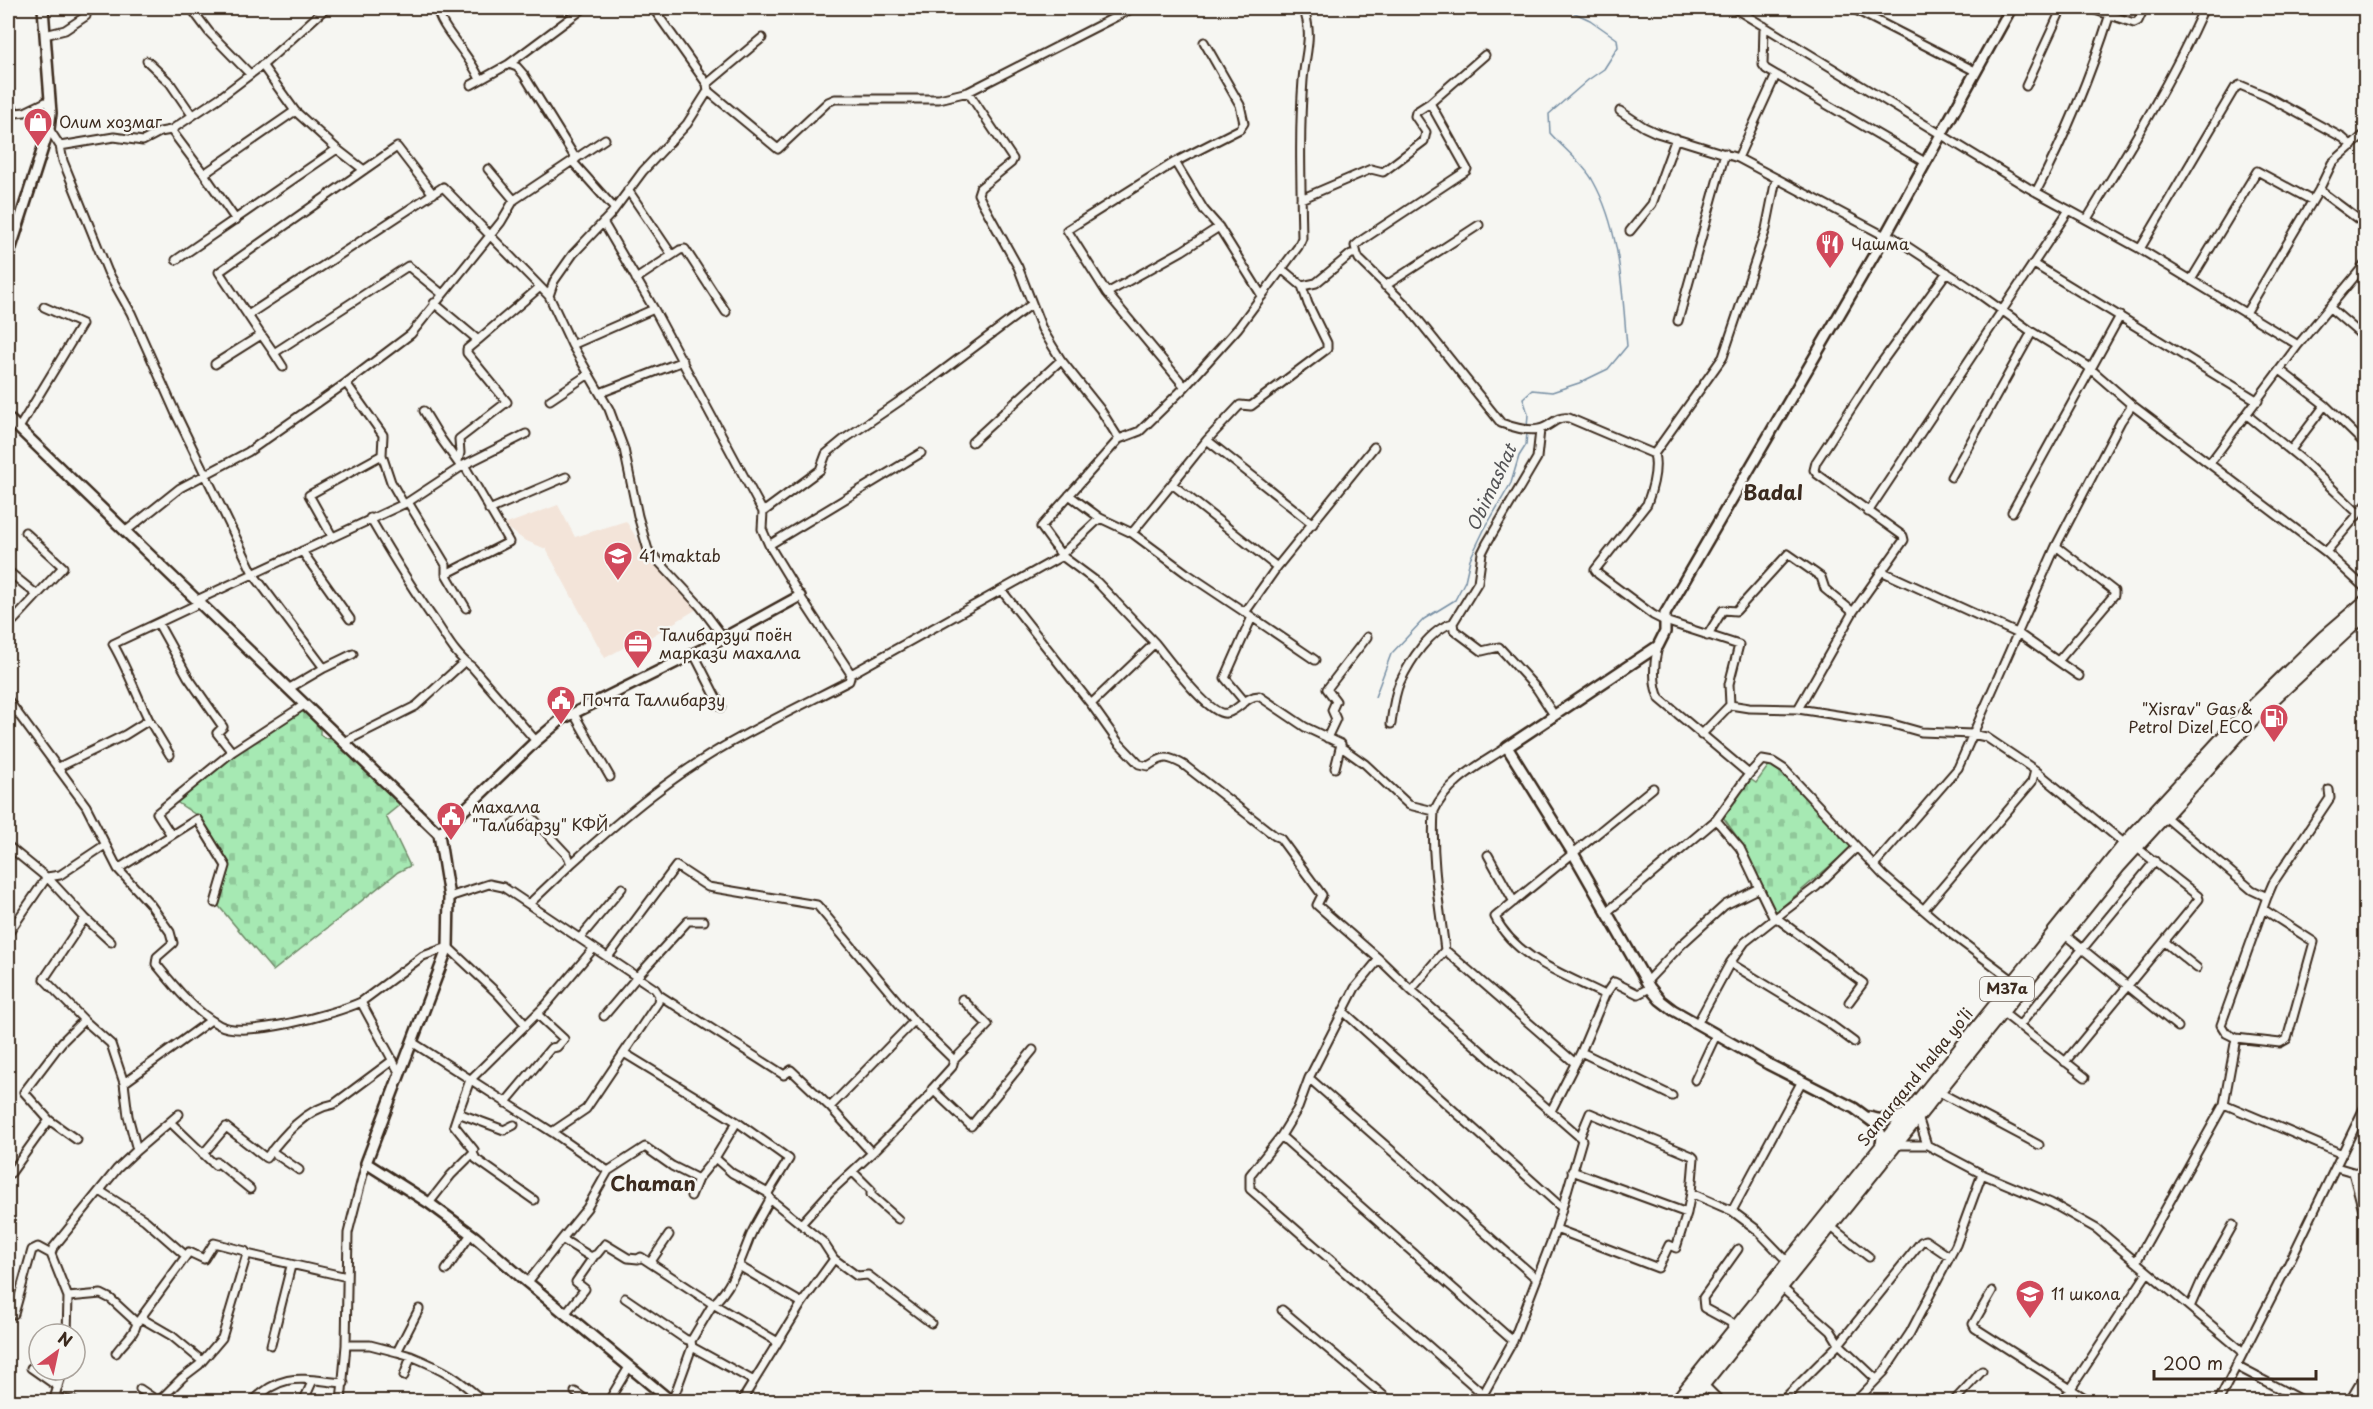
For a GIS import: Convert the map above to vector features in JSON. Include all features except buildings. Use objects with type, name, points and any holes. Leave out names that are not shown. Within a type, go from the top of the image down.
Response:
[{"type":"highway","name":"Samarqand halqa yoʻli","points":[[1689,1401],[1781,1287],[1829,1222],[1881,1145],[1939,1092],[2014,981],[2209,758],[2324,637],[2366,601]]},
{"type":"highway","name":"Samarqand halqa yoʻli","points":[[1676,1401],[1788,1262],[1829,1222],[1896,1145],[1912,1116],[1987,1022],[2002,1012],[2131,845],[2163,815],[2209,758],[2366,613]]},
{"type":"street","points":[[8,257],[10,244],[49,129],[50,100],[43,8]]},
{"type":"street","points":[[191,8],[209,32],[250,74]]},
{"type":"street","points":[[60,146],[114,137],[143,141],[160,132],[171,130],[262,65],[326,8]]},
{"type":"street","points":[[438,8],[439,18],[474,64],[480,80]]},
{"type":"street","points":[[471,85],[509,64],[584,8]]},
{"type":"street","points":[[653,8],[707,87],[778,149],[828,102],[835,99],[939,99],[968,92],[1133,8]]},
{"type":"street","points":[[1303,8],[1310,27],[1303,80],[1302,238],[1283,270],[1238,328],[1185,387],[1140,431],[1119,439],[1041,527],[1062,555],[1097,582],[1216,711],[1228,713],[1254,696],[1259,696],[1305,727],[1341,744],[1341,747],[1365,764],[1409,805],[1434,812]]},
{"type":"street","points":[[1734,8],[1745,10],[1764,26],[1940,134],[2036,192],[2140,249],[2298,345]]},
{"type":"street","points":[[1852,8],[1975,71]]},
{"type":"street","points":[[1749,774],[1665,705],[1656,693],[1655,657],[1665,632],[1665,614],[1885,236],[2010,8]]},
{"type":"street","points":[[2026,86],[2062,8]]},
{"type":"street","points":[[2089,8],[2137,23],[2144,8]]},
{"type":"street","points":[[2087,219],[2157,103],[2204,8]]},
{"type":"street","points":[[2036,192],[2064,137],[2094,64],[2110,14]]},
{"type":"street","points":[[45,35],[65,30],[86,16]]},
{"type":"street","points":[[1764,26],[1763,65],[1776,75],[1925,162]]},
{"type":"street","points":[[549,296],[554,281],[573,254],[687,124],[707,87],[762,38]]},
{"type":"street","points":[[1185,387],[1107,293],[1067,230],[1175,162],[1240,129],[1244,123],[1240,105],[1204,42]]},
{"type":"street","points":[[1301,199],[1371,169],[1383,172],[1393,166],[1424,141],[1425,132],[1414,116],[1416,112],[1430,103],[1485,55]]},
{"type":"street","points":[[147,61],[170,83],[192,115]]},
{"type":"street","points":[[509,64],[517,67],[524,75],[574,160],[614,208]]},
{"type":"street","points":[[262,65],[295,111],[363,170]]},
{"type":"street","points":[[1738,158],[1776,75]]},
{"type":"street","points":[[2140,249],[2235,88],[2240,85],[2266,96],[2352,146]]},
{"type":"street","points":[[968,92],[1013,159],[985,183],[978,194],[1018,267],[1042,329],[1061,360],[1100,409],[1119,439]]},
{"type":"street","points":[[8,101],[16,113],[25,112],[50,100]]},
{"type":"street","points":[[1430,103],[1467,169],[1362,240],[1355,246],[1359,259],[1408,307],[1501,423],[1540,430],[1556,418],[1569,418],[1654,454]]},
{"type":"street","points":[[204,174],[295,111]]},
{"type":"street","points":[[1620,111],[1644,127],[1738,158],[1885,236],[1893,237],[2032,332],[2091,368],[2132,405],[2326,552],[2366,589]]},
{"type":"street","points":[[49,129],[60,146],[63,161],[108,272],[131,313],[205,476],[254,575],[324,668]]},
{"type":"street","points":[[171,130],[236,220]]},
{"type":"street","points":[[2246,313],[2332,164],[2366,133]]},
{"type":"street","points":[[1630,231],[1652,204],[1676,138]]},
{"type":"street","points":[[126,531],[180,488],[248,452],[411,334],[441,293],[501,222],[514,200],[605,139]]},
{"type":"street","points":[[215,364],[261,335],[219,272],[398,147],[433,194]]},
{"type":"street","points":[[176,260],[337,149]]},
{"type":"street","points":[[1678,321],[1725,153]]},
{"type":"street","points":[[1175,162],[1204,210],[1219,226],[1262,296]]},
{"type":"street","points":[[488,169],[514,200]]},
{"type":"street","points":[[2191,280],[2257,171],[2311,201]]},
{"type":"street","points":[[1701,735],[1730,705],[1729,684],[1740,646],[1653,615],[1598,574],[1596,570],[1597,565],[1647,504],[1651,493],[1654,454],[1724,357],[1766,230],[1776,179]]},
{"type":"street","points":[[248,315],[443,187],[549,296],[609,409],[624,449],[638,516],[648,550],[700,606],[724,638]]},
{"type":"street","points":[[628,190],[672,255]]},
{"type":"street","points":[[2319,190],[2366,225]]},
{"type":"street","points":[[1869,512],[2069,210]]},
{"type":"street","points":[[603,222],[683,361],[763,512],[762,529],[769,545],[851,674]]},
{"type":"street","points":[[1385,286],[1479,225]]},
{"type":"street","points":[[1107,293],[1182,251],[1219,226]]},
{"type":"street","points":[[636,279],[682,248],[685,249],[726,312]]},
{"type":"street","points":[[1302,286],[1316,283],[1352,254],[1357,254]]},
{"type":"street","points":[[2210,464],[2298,345],[2366,263]]},
{"type":"street","points":[[2034,264],[2258,401]]},
{"type":"street","points":[[274,353],[408,266],[441,293]]},
{"type":"street","points":[[1132,532],[1207,440],[1240,405],[1251,406],[1327,349],[1328,344],[1308,304],[1302,286],[1283,270]]},
{"type":"street","points":[[1798,709],[1853,612],[1904,538],[1817,474],[1814,470],[1816,462],[1880,366],[1947,272]]},
{"type":"street","points":[[461,464],[459,439],[507,402],[467,353],[467,349],[540,287]]},
{"type":"street","points":[[434,303],[478,340]]},
{"type":"street","points":[[763,512],[820,470],[826,454],[843,440],[929,381],[1032,304]]},
{"type":"street","points":[[19,428],[82,324],[44,307]]},
{"type":"street","points":[[2329,307],[2366,339]]},
{"type":"street","points":[[573,345],[654,309]]},
{"type":"street","points":[[2012,512],[2120,316]]},
{"type":"street","points":[[1951,477],[2032,332]]},
{"type":"street","points":[[263,337],[283,367]]},
{"type":"street","points":[[972,442],[1061,360]]},
{"type":"street","points":[[600,393],[683,361]]},
{"type":"street","points":[[2280,370],[2325,405],[2364,442]]},
{"type":"street","points":[[550,400],[589,374]]},
{"type":"street","points":[[346,382],[383,435],[382,455],[391,482],[446,565],[446,574],[466,608]]},
{"type":"street","points":[[1874,865],[1958,768],[2056,546],[2121,421],[2132,405]]},
{"type":"street","points":[[2291,450],[2325,405]]},
{"type":"street","points":[[424,411],[441,439],[461,464],[509,542],[446,574]]},
{"type":"street","points":[[2247,416],[2291,450],[2358,513]]},
{"type":"street","points":[[8,418],[439,834],[449,897],[448,947],[366,1163],[348,1233],[346,1345],[341,1401]]},
{"type":"street","points":[[1540,430],[1537,458],[1487,543],[1482,553],[1478,582],[1453,623],[1454,630],[1482,651],[1499,647],[1537,689],[1554,714]]},
{"type":"street","points":[[170,755],[149,720],[113,644],[302,550],[406,502],[461,464],[526,434]]},
{"type":"street","points":[[1207,440],[1313,524]]},
{"type":"street","points":[[1246,611],[1277,567],[1374,447]]},
{"type":"street","points":[[769,545],[921,453]]},
{"type":"street","points":[[332,536],[309,495],[382,455]]},
{"type":"street","points":[[489,510],[566,477]]},
{"type":"street","points":[[1172,484],[1277,567]]},
{"type":"street","points":[[1069,495],[1100,518],[1132,532],[1186,573],[1246,611],[1315,660]]},
{"type":"street","points":[[2326,552],[2366,504]]},
{"type":"street","points":[[370,518],[406,580],[464,662],[472,667],[536,741]]},
{"type":"street","points":[[529,904],[625,816],[681,774],[737,738],[849,681],[851,674],[1002,591],[1062,555],[1100,518]]},
{"type":"street","points":[[8,616],[14,620],[63,567],[25,532]]},
{"type":"street","points":[[2056,546],[2114,591],[2114,595],[2060,660]]},
{"type":"street","points":[[302,550],[350,618]]},
{"type":"street","points":[[1707,636],[1720,613],[1725,610],[1736,611],[1788,554],[1821,577],[1825,589],[1853,612]]},
{"type":"street","points":[[8,571],[36,594]]},
{"type":"street","points":[[1881,571],[2019,634],[2060,660],[2079,676]]},
{"type":"street","points":[[1002,591],[1118,742],[1139,764],[1149,766],[1162,757],[1184,765],[1280,838],[1322,895],[1317,905],[1379,958],[1411,990],[1582,1140],[1556,1229],[1513,1341],[1481,1398],[1250,1189],[1250,1175],[1281,1136],[1298,1108],[1309,1078],[1355,988],[1379,958]]},
{"type":"street","points":[[439,834],[562,719],[694,654],[800,596]]},
{"type":"street","points":[[1245,702],[1226,678],[1252,617]]},
{"type":"street","points":[[158,623],[188,677],[223,727],[218,733],[232,752]]},
{"type":"street","points":[[1391,724],[1400,683],[1412,662],[1444,625],[1453,623]]},
{"type":"street","points":[[1327,738],[1336,719],[1332,710],[1336,701],[1327,689],[1367,637]]},
{"type":"street","points":[[1091,704],[1155,643]]},
{"type":"street","points":[[1575,1063],[1445,950],[1434,880],[1432,848],[1434,812],[1444,793],[1455,782],[1658,646]]},
{"type":"street","points":[[288,689],[353,654]]},
{"type":"street","points":[[694,654],[721,707]]},
{"type":"street","points":[[344,741],[416,706],[464,662]]},
{"type":"street","points":[[8,700],[86,806],[118,868],[150,904],[173,937],[173,943],[158,957],[156,964],[176,988],[220,1026],[230,1029],[266,1027],[324,1016],[361,1002],[423,956],[448,947]]},
{"type":"street","points":[[171,835],[157,813],[232,752],[304,705]]},
{"type":"street","points":[[1730,705],[1749,708],[1798,709],[1889,723],[1921,732],[1972,734],[1986,737],[2035,771],[2198,896],[2199,899],[2065,1062]]},
{"type":"street","points":[[574,714],[610,777]]},
{"type":"street","points":[[58,768],[125,735],[149,720]]},
{"type":"street","points":[[1335,768],[1341,747]]},
{"type":"street","points":[[1507,747],[1573,854],[1648,985],[1660,1000],[1696,1024],[1865,1116],[1877,1125],[1882,1137],[1881,1145]]},
{"type":"street","points":[[1607,912],[1716,820],[1762,760],[1773,762],[1784,769],[1884,876],[1954,936],[2014,981]]},
{"type":"street","points":[[1924,909],[2032,782],[2035,771]]},
{"type":"street","points":[[1605,995],[1537,961],[1509,939],[1495,917],[1653,788]]},
{"type":"street","points":[[2263,909],[2314,942],[2287,1039],[2280,1043],[2236,1038],[2226,1034],[2221,1025],[2267,897],[2273,883],[2330,798],[2329,790]]},
{"type":"street","points":[[513,824],[526,811],[568,856],[571,864]]},
{"type":"street","points":[[2163,815],[2252,890],[2267,897]]},
{"type":"street","points":[[118,868],[197,819],[226,866],[215,903]]},
{"type":"street","points":[[1716,820],[1740,848],[1774,919]]},
{"type":"street","points":[[8,934],[46,877],[60,875],[105,845]]},
{"type":"street","points":[[8,846],[46,877],[111,942]]},
{"type":"street","points":[[1696,1024],[1730,963],[1745,942],[1816,887],[1857,847]]},
{"type":"street","points":[[1488,855],[1514,902]]},
{"type":"street","points":[[2019,1026],[2155,861]]},
{"type":"street","points":[[608,957],[676,866],[708,887],[817,905],[914,1022],[954,1060]]},
{"type":"street","points":[[449,897],[489,884],[496,884],[655,989],[659,995],[784,1075],[791,1070],[831,1107],[872,1153]]},
{"type":"street","points":[[580,938],[622,888]]},
{"type":"street","points":[[1551,1111],[1581,1052],[1605,995],[1614,982],[1638,994],[1681,945],[1725,905],[1759,888]]},
{"type":"street","points":[[85,918],[44,979],[111,1044],[124,1083],[128,1116],[137,1150]]},
{"type":"street","points":[[1774,919],[1778,919],[1863,983],[1849,1002]]},
{"type":"street","points":[[604,1016],[688,921],[704,921]]},
{"type":"street","points":[[2064,934],[2178,1027]]},
{"type":"street","points":[[2164,942],[2197,968]]},
{"type":"street","points":[[448,947],[498,994],[526,1025]]},
{"type":"street","points":[[534,1200],[476,1159],[474,1150],[454,1125],[470,1080],[537,1014],[594,948]]},
{"type":"street","points":[[1411,990],[1445,950]]},
{"type":"street","points":[[1730,963],[1827,1022],[1854,1042]]},
{"type":"street","points":[[552,1132],[582,1113],[658,1002],[659,995]]},
{"type":"street","points":[[802,1223],[829,1193],[931,1094],[932,1089],[952,1067],[954,1060],[988,1025],[962,999]]},
{"type":"street","points":[[361,1002],[400,1074]]},
{"type":"street","points":[[1344,1012],[1561,1207]]},
{"type":"street","points":[[2002,1012],[2085,1077]]},
{"type":"street","points":[[505,1103],[551,1048],[557,1047],[564,1039],[537,1014]]},
{"type":"street","points":[[77,1140],[49,1120],[24,1092],[62,1042],[84,1020]]},
{"type":"street","points":[[124,1083],[211,1020]]},
{"type":"street","points":[[831,1107],[914,1022]]},
{"type":"street","points":[[1695,1080],[1716,1035]]},
{"type":"street","points":[[2136,1262],[2224,1104],[2236,1038]]},
{"type":"street","points":[[412,1042],[608,1171]]},
{"type":"street","points":[[932,1089],[971,1126],[1033,1050]]},
{"type":"street","points":[[1581,1052],[1672,1096]]},
{"type":"street","points":[[366,1163],[429,1203],[471,1234],[628,1367],[672,1401],[691,1344],[713,1304],[739,1266],[747,1243],[789,1159],[737,1122],[624,1053]]},
{"type":"street","points":[[203,1154],[226,1127],[266,1158],[284,1135],[308,1115],[322,1106],[334,1104],[393,1060]]},
{"type":"street","points":[[1309,1078],[1536,1278]]},
{"type":"street","points":[[1732,1211],[1802,1081]]},
{"type":"street","points":[[1939,1092],[2039,1144]]},
{"type":"street","points":[[2224,1104],[2342,1154]]},
{"type":"street","points":[[2218,1401],[2288,1265],[2366,1104]]},
{"type":"street","points":[[458,1113],[504,1130],[514,1125]]},
{"type":"street","points":[[1556,1229],[1658,1268],[1668,1245],[1676,1248],[1687,1213],[1691,1193],[1694,1158],[1692,1156],[1590,1113],[1580,1137]]},
{"type":"street","points":[[67,1322],[68,1297],[51,1254],[52,1248],[117,1169],[179,1114]]},
{"type":"street","points":[[1865,1116],[1879,1120],[1912,1116],[1927,1145]]},
{"type":"street","points":[[10,1173],[49,1120]]},
{"type":"street","points":[[170,1122],[215,1165],[217,1162],[250,1189]]},
{"type":"street","points":[[692,1196],[699,1179],[737,1122]]},
{"type":"street","points":[[1281,1136],[1513,1341]]},
{"type":"street","points":[[1896,1145],[1927,1145],[1982,1174],[2051,1203],[2097,1229],[2242,1351]]},
{"type":"street","points":[[527,1283],[587,1208],[608,1171],[645,1147],[672,1166],[699,1179]]},
{"type":"street","points":[[271,1151],[299,1170]]},
{"type":"street","points":[[429,1203],[451,1175],[473,1153]]},
{"type":"street","points":[[715,1158],[732,1173],[769,1196],[802,1223],[823,1242],[834,1259],[857,1276],[868,1275],[931,1323]]},
{"type":"street","points":[[2336,1167],[2366,1173]]},
{"type":"street","points":[[1572,1171],[1687,1213]]},
{"type":"street","points":[[853,1172],[871,1190],[871,1195],[898,1219]]},
{"type":"street","points":[[2354,1172],[2366,1229]]},
{"type":"street","points":[[1855,1401],[1898,1354],[1956,1245],[1982,1174]]},
{"type":"street","points":[[100,1191],[145,1220],[186,1256]]},
{"type":"street","points":[[1691,1193],[1732,1211],[1756,1229],[1788,1262]]},
{"type":"street","points":[[1829,1222],[1869,1257]]},
{"type":"street","points":[[2190,1307],[2201,1282],[2233,1225]]},
{"type":"street","points":[[446,1270],[471,1234]]},
{"type":"street","points":[[650,1263],[669,1235]]},
{"type":"street","points":[[562,1239],[586,1256],[594,1256]]},
{"type":"street","points":[[1781,1401],[1839,1344],[1921,1242],[1925,1240],[1950,1257]]},
{"type":"street","points":[[116,1353],[123,1342],[131,1337],[139,1321],[189,1252],[204,1259],[214,1243],[291,1266],[347,1277]]},
{"type":"street","points":[[565,1314],[585,1289],[576,1282],[605,1244],[628,1258],[641,1257],[713,1304],[778,1342]]},
{"type":"street","points":[[14,1314],[32,1250],[38,1247],[51,1254]]},
{"type":"street","points":[[1737,1326],[1704,1308],[1703,1298],[1738,1249]]},
{"type":"street","points":[[140,1389],[159,1401],[202,1361],[222,1338],[247,1254]]},
{"type":"street","points":[[741,1401],[802,1303],[834,1259]]},
{"type":"street","points":[[271,1346],[291,1266]]},
{"type":"street","points":[[739,1266],[802,1303]]},
{"type":"street","points":[[2062,1401],[2148,1272]]},
{"type":"street","points":[[1781,1287],[1831,1331],[1839,1344],[1876,1379]]},
{"type":"street","points":[[1992,1290],[1976,1316],[1973,1324],[1975,1328],[2091,1401]]},
{"type":"street","points":[[68,1297],[101,1294],[139,1321],[172,1336],[202,1361]]},
{"type":"street","points":[[625,1298],[691,1344],[754,1381]]},
{"type":"street","points":[[398,1352],[419,1309]]},
{"type":"street","points":[[1282,1310],[1391,1401]]},
{"type":"street","points":[[346,1345],[370,1345],[411,1356],[452,1374],[484,1401]]},
{"type":"street","points":[[404,1376],[411,1356]]},
{"type":"street","points":[[2236,1366],[2305,1401]]},
{"type":"street","points":[[608,1401],[628,1367]]},
{"type":"street","points":[[1953,1401],[1982,1371]]},
{"type":"street","points":[[2349,1401],[2366,1373]]},
{"type":"street","points":[[252,1401],[261,1392],[289,1378],[344,1383]]},
{"type":"street","points":[[303,1401],[313,1380]]},
{"type":"street","points":[[50,1382],[58,1388]]},
{"type":"street","points":[[60,1382],[54,1399],[75,1401]]},
{"type":"street","points":[[1703,1384],[1721,1401]]},
{"type":"street","points":[[575,1392],[589,1401]]},
{"type":"shaded area","name":"41 maktab","points":[[558,505],[575,537],[626,521],[647,555],[697,609],[632,648],[625,647],[605,658],[546,549],[524,540],[504,525]]},
{"type":"green space","points":[[303,711],[320,726],[320,734],[324,738],[336,739],[402,803],[386,816],[410,866],[398,872],[273,971],[217,904],[229,865],[202,819],[175,801],[238,751]]},
{"type":"green space","points":[[1772,761],[1782,767],[1852,847],[1775,913],[1742,844],[1723,817],[1750,779],[1756,783]]},
{"type":"waterway","name":"Obimashat","points":[[1527,428],[1528,414],[1523,398],[1532,390],[1552,392],[1579,383],[1608,369],[1627,346],[1619,262],[1609,220],[1589,175],[1550,133],[1549,114],[1604,69],[1618,47],[1617,39],[1590,20],[1564,8]]},
{"type":"waterway","name":"Obimashat","points":[[1375,697],[1391,654],[1424,619],[1455,600],[1465,581],[1470,559],[1511,483],[1519,456],[1526,445],[1527,432]]},
{"type":"place","name":"Олим хозмаг","points":[[38,148]]},
{"type":"place","name":"Чашма","points":[[1830,270]]},
{"type":"place","name":"41 maktab","points":[[618,582]]},
{"type":"place","name":"Талибарзуи поён маркази махалла","points":[[638,670]]},
{"type":"place","name":"Почта Таллибарзу","points":[[561,726]]},
{"type":"place","name":"\"Xisrav\" Gas & Petrol Dizel ECO","points":[[2274,744]]},
{"type":"place","name":"махалла \"Талибарзу\" КФЙ","points":[[451,842]]},
{"type":"place","name":"11 школа","points":[[2030,1320]]},
{"type":"district","name":"Badal","points":[[1773,493]]},
{"type":"district","name":"Chaman","points":[[653,1184]]}]
